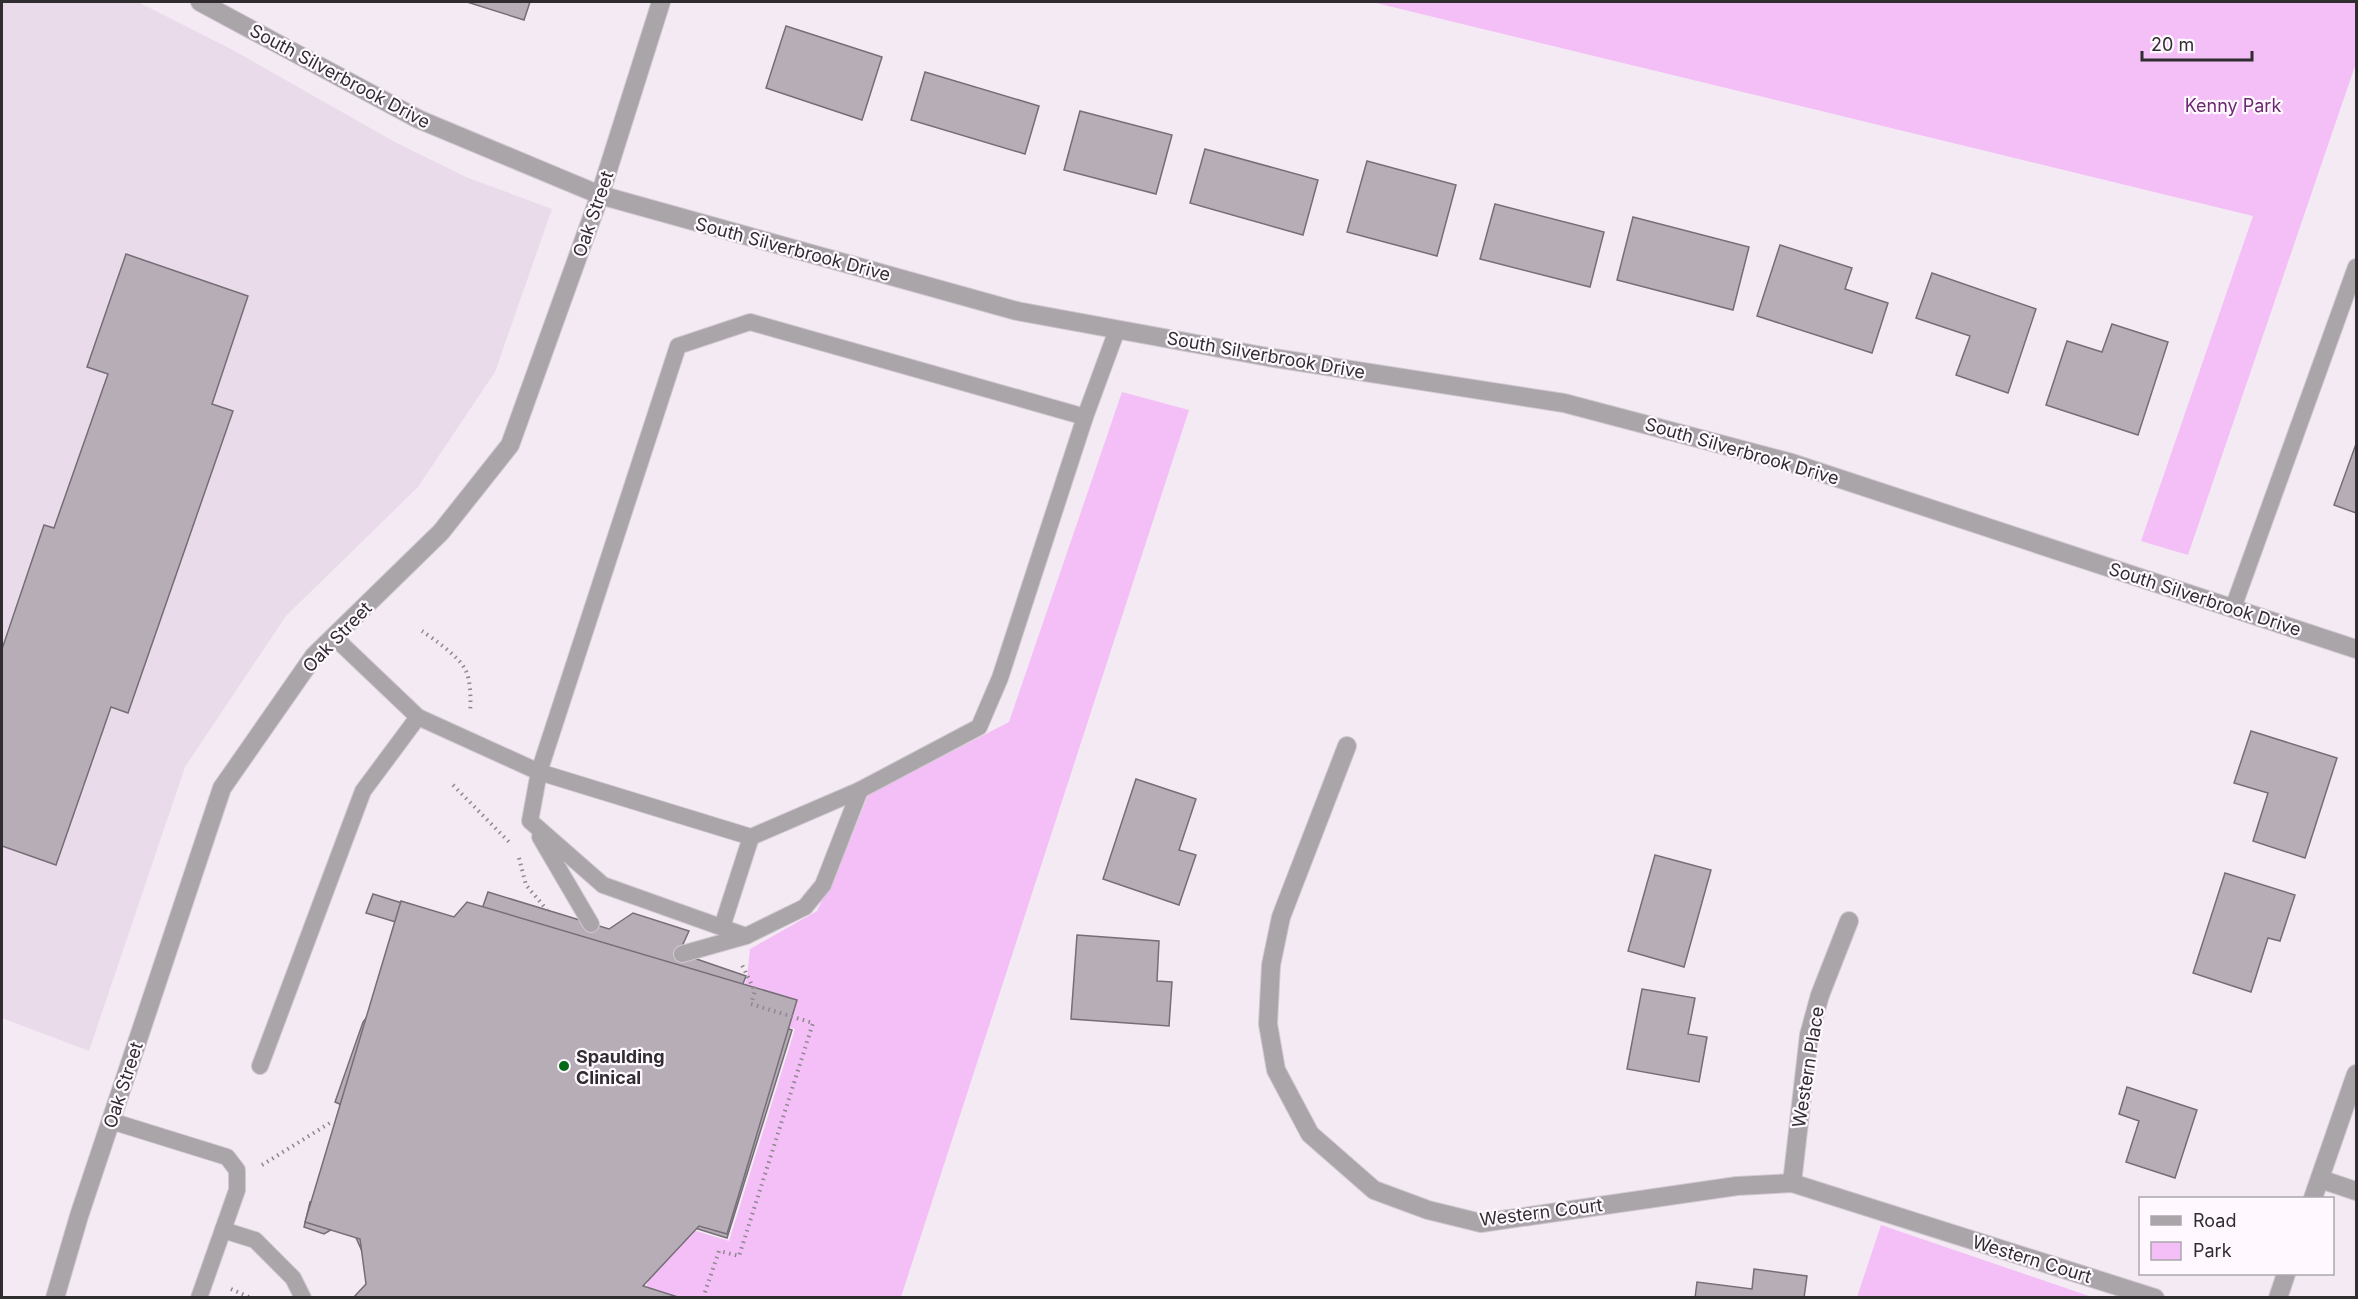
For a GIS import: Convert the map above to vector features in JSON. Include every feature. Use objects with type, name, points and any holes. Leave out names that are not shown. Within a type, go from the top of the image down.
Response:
[{"type":"street","name":"South Silverbrook Drive","points":[[200,2],[418,119],[600,195],[1017,311],[1280,359],[1563,403],[1792,463],[2356,649]]},
{"type":"street","name":"Oak Street","points":[[55,1298],[79,1216],[222,788],[314,656],[441,532],[510,445],[600,195],[661,2]]},
{"type":"street","name":"Western Court","points":[[1347,746],[1281,917],[1271,965],[1268,1024],[1276,1070],[1310,1134],[1374,1190],[1428,1210],[1480,1223],[1737,1186],[1792,1184],[2155,1298]]},
{"type":"street","name":"Western Place","points":[[1792,1184],[1809,1035],[1820,995],[1849,921]]},
{"type":"street","points":[[2313,1197],[2356,1074]]},
{"type":"street","points":[[2320,1179],[2356,1191]]},
{"type":"street","points":[[2278,1298],[2286,1275]]},
{"type":"lane","points":[[2233,608],[2356,267]]},
{"type":"lane","points":[[591,924],[530,821],[539,772],[678,346],[750,322],[1085,417]]},
{"type":"lane","points":[[334,637],[418,717],[539,772],[751,837],[860,790],[979,727],[1000,678],[1085,417],[1117,330]]},
{"type":"lane","points":[[260,1066],[363,791],[418,717]]},
{"type":"lane","points":[[530,821],[603,885],[726,934],[746,936],[805,907],[823,885],[860,790]]},
{"type":"lane","points":[[726,934],[751,837]]},
{"type":"lane","points":[[682,954],[726,934]]},
{"type":"lane","points":[[111,1120],[227,1157],[237,1170],[237,1190],[199,1298]]},
{"type":"lane","points":[[223,1230],[255,1240],[293,1278],[303,1298]]},
{"type":"path","points":[[422,631],[443,646],[465,669],[471,700],[468,739]]},
{"type":"path","points":[[453,785],[516,850],[526,885],[548,910]]},
{"type":"path","points":[[704,1298],[719,1251],[740,1256],[813,1023],[751,1004],[755,991],[726,934]]},
{"type":"path","points":[[259,1167],[333,1121]]},
{"type":"shaded area","points":[[2,2],[138,2],[233,50],[393,141],[466,177],[552,209],[495,372],[418,487],[286,616],[185,767],[89,1051],[2,1018]]},
{"type":"green space","name":"Kenny Park","points":[[1372,2],[2356,2],[2356,63],[2188,555],[2141,541],[2253,216]]},
{"type":"green space","points":[[1122,392],[1189,410],[901,1297],[665,1298],[645,1291],[667,1222],[729,1241],[795,1029],[736,1009],[747,978],[750,949],[817,911],[868,795],[1009,722]]},
{"type":"green space","points":[[1881,1225],[2092,1297],[1857,1297]]},
{"type":"building","points":[[467,2],[530,2],[524,20]]},
{"type":"building","points":[[786,26],[882,57],[862,120],[766,88]]},
{"type":"building","points":[[925,72],[1039,106],[1025,154],[911,120]]},
{"type":"building","points":[[1080,111],[1172,135],[1156,194],[1064,170]]},
{"type":"building","points":[[1205,149],[1318,180],[1303,235],[1190,203]]},
{"type":"building","points":[[1367,161],[1456,185],[1437,256],[1347,232]]},
{"type":"building","points":[[1495,204],[1604,232],[1590,287],[1480,259]]},
{"type":"building","points":[[1633,217],[1749,247],[1733,310],[1617,280]]},
{"type":"building","points":[[1780,245],[1852,268],[1845,289],[1888,303],[1872,353],[1757,316]]},
{"type":"building","points":[[126,254],[248,296],[212,404],[233,411],[128,713],[111,707],[56,865],[2,846],[2,649],[44,525],[54,528],[108,374],[87,367]]},
{"type":"building","points":[[1932,273],[2036,309],[2008,393],[1956,375],[1970,336],[1916,318]]},
{"type":"building","points":[[2112,324],[2168,342],[2138,435],[2046,405],[2067,341],[2102,352]]},
{"type":"building","points":[[2356,444],[2356,513],[2334,505]]},
{"type":"building","points":[[2251,731],[2337,758],[2305,858],[2253,841],[2268,793],[2234,783]]},
{"type":"building","points":[[1136,779],[1196,799],[1179,850],[1196,855],[1179,905],[1103,879]]},
{"type":"building","points":[[1655,855],[1711,870],[1684,967],[1628,951]]},
{"type":"building","points":[[2225,873],[2295,895],[2280,941],[2268,938],[2251,992],[2193,973]]},
{"type":"building","name":"Spaulding Clinical","points":[[488,892],[609,929],[633,913],[689,931],[679,953],[746,976],[733,1010],[792,1030],[727,1238],[666,1219],[641,1294],[654,1298],[383,1298],[348,1220],[324,1234],[304,1227],[310,1202],[337,1188],[327,1179],[351,1109],[335,1102],[363,1022],[373,1009],[399,923],[366,913],[373,894],[476,926]]},
{"type":"building","name":"Spaulding Clinical","points":[[401,901],[454,917],[467,902],[797,1000],[727,1234],[699,1226],[643,1286],[681,1298],[353,1298],[366,1284],[360,1239],[305,1222]]},
{"type":"building","points":[[1077,935],[1159,941],[1157,981],[1172,982],[1169,1026],[1071,1019]]},
{"type":"building","points":[[1642,989],[1695,998],[1688,1034],[1707,1037],[1699,1082],[1627,1069]]},
{"type":"building","points":[[2127,1087],[2197,1110],[2175,1178],[2126,1162],[2139,1121],[2119,1114]]},
{"type":"building","points":[[1754,1269],[1807,1276],[1804,1298],[1695,1298],[1697,1282],[1752,1289]]},
{"type":"place","name":"Spaulding Clinical","points":[[564,1066]]}]
